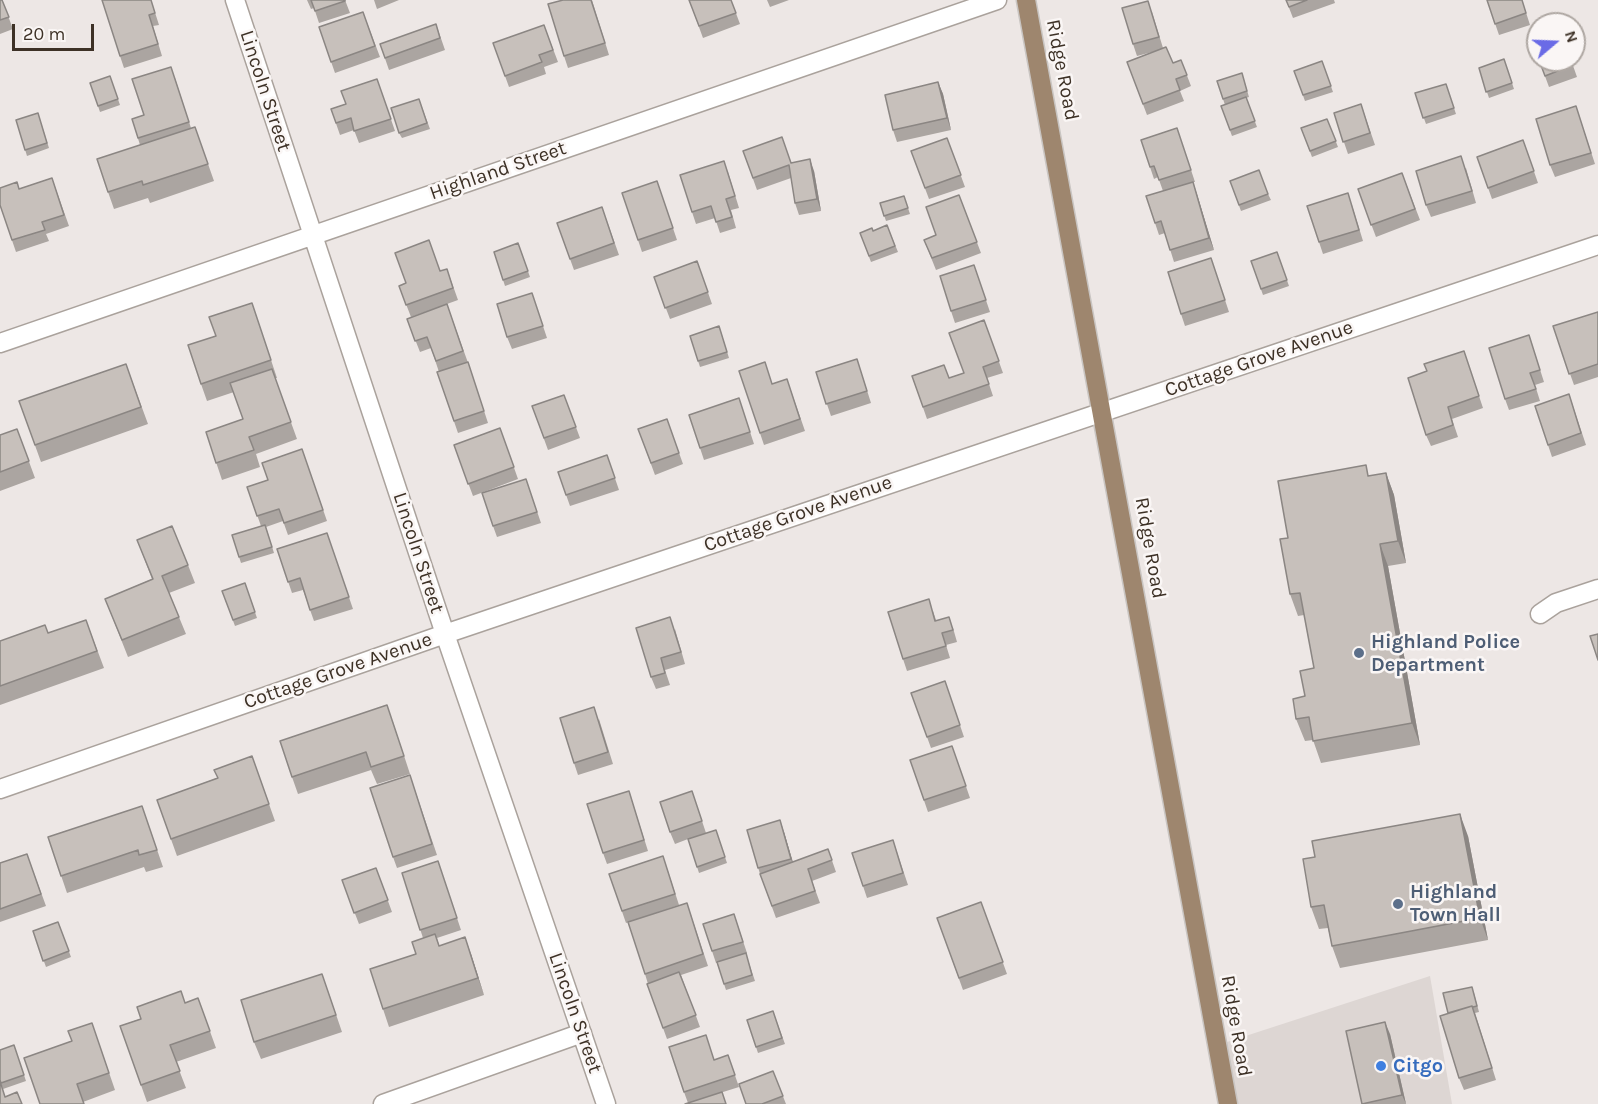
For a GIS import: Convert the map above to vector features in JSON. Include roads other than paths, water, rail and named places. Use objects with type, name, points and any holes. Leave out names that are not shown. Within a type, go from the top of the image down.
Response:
[{"type":"main road","name":"Ridge Road","points":[[1026,0],[1228,1104]]},
{"type":"street","name":"Lincoln Street","points":[[236,0],[445,634],[606,1104]]},
{"type":"street","name":"Highland Street","points":[[0,343],[997,0]]},
{"type":"street","name":"Cottage Grove Avenue","points":[[0,789],[445,634],[1598,245]]},
{"type":"street","points":[[1540,614],[1556,603],[1598,589]]},
{"type":"street","points":[[383,1104],[582,1033]]},
{"type":"place","name":"Highland Police Department","points":[[1359,653]]},
{"type":"place","name":"Highland Town Hall","points":[[1398,904]]},
{"type":"place","name":"Citgo","points":[[1381,1066]]}]
